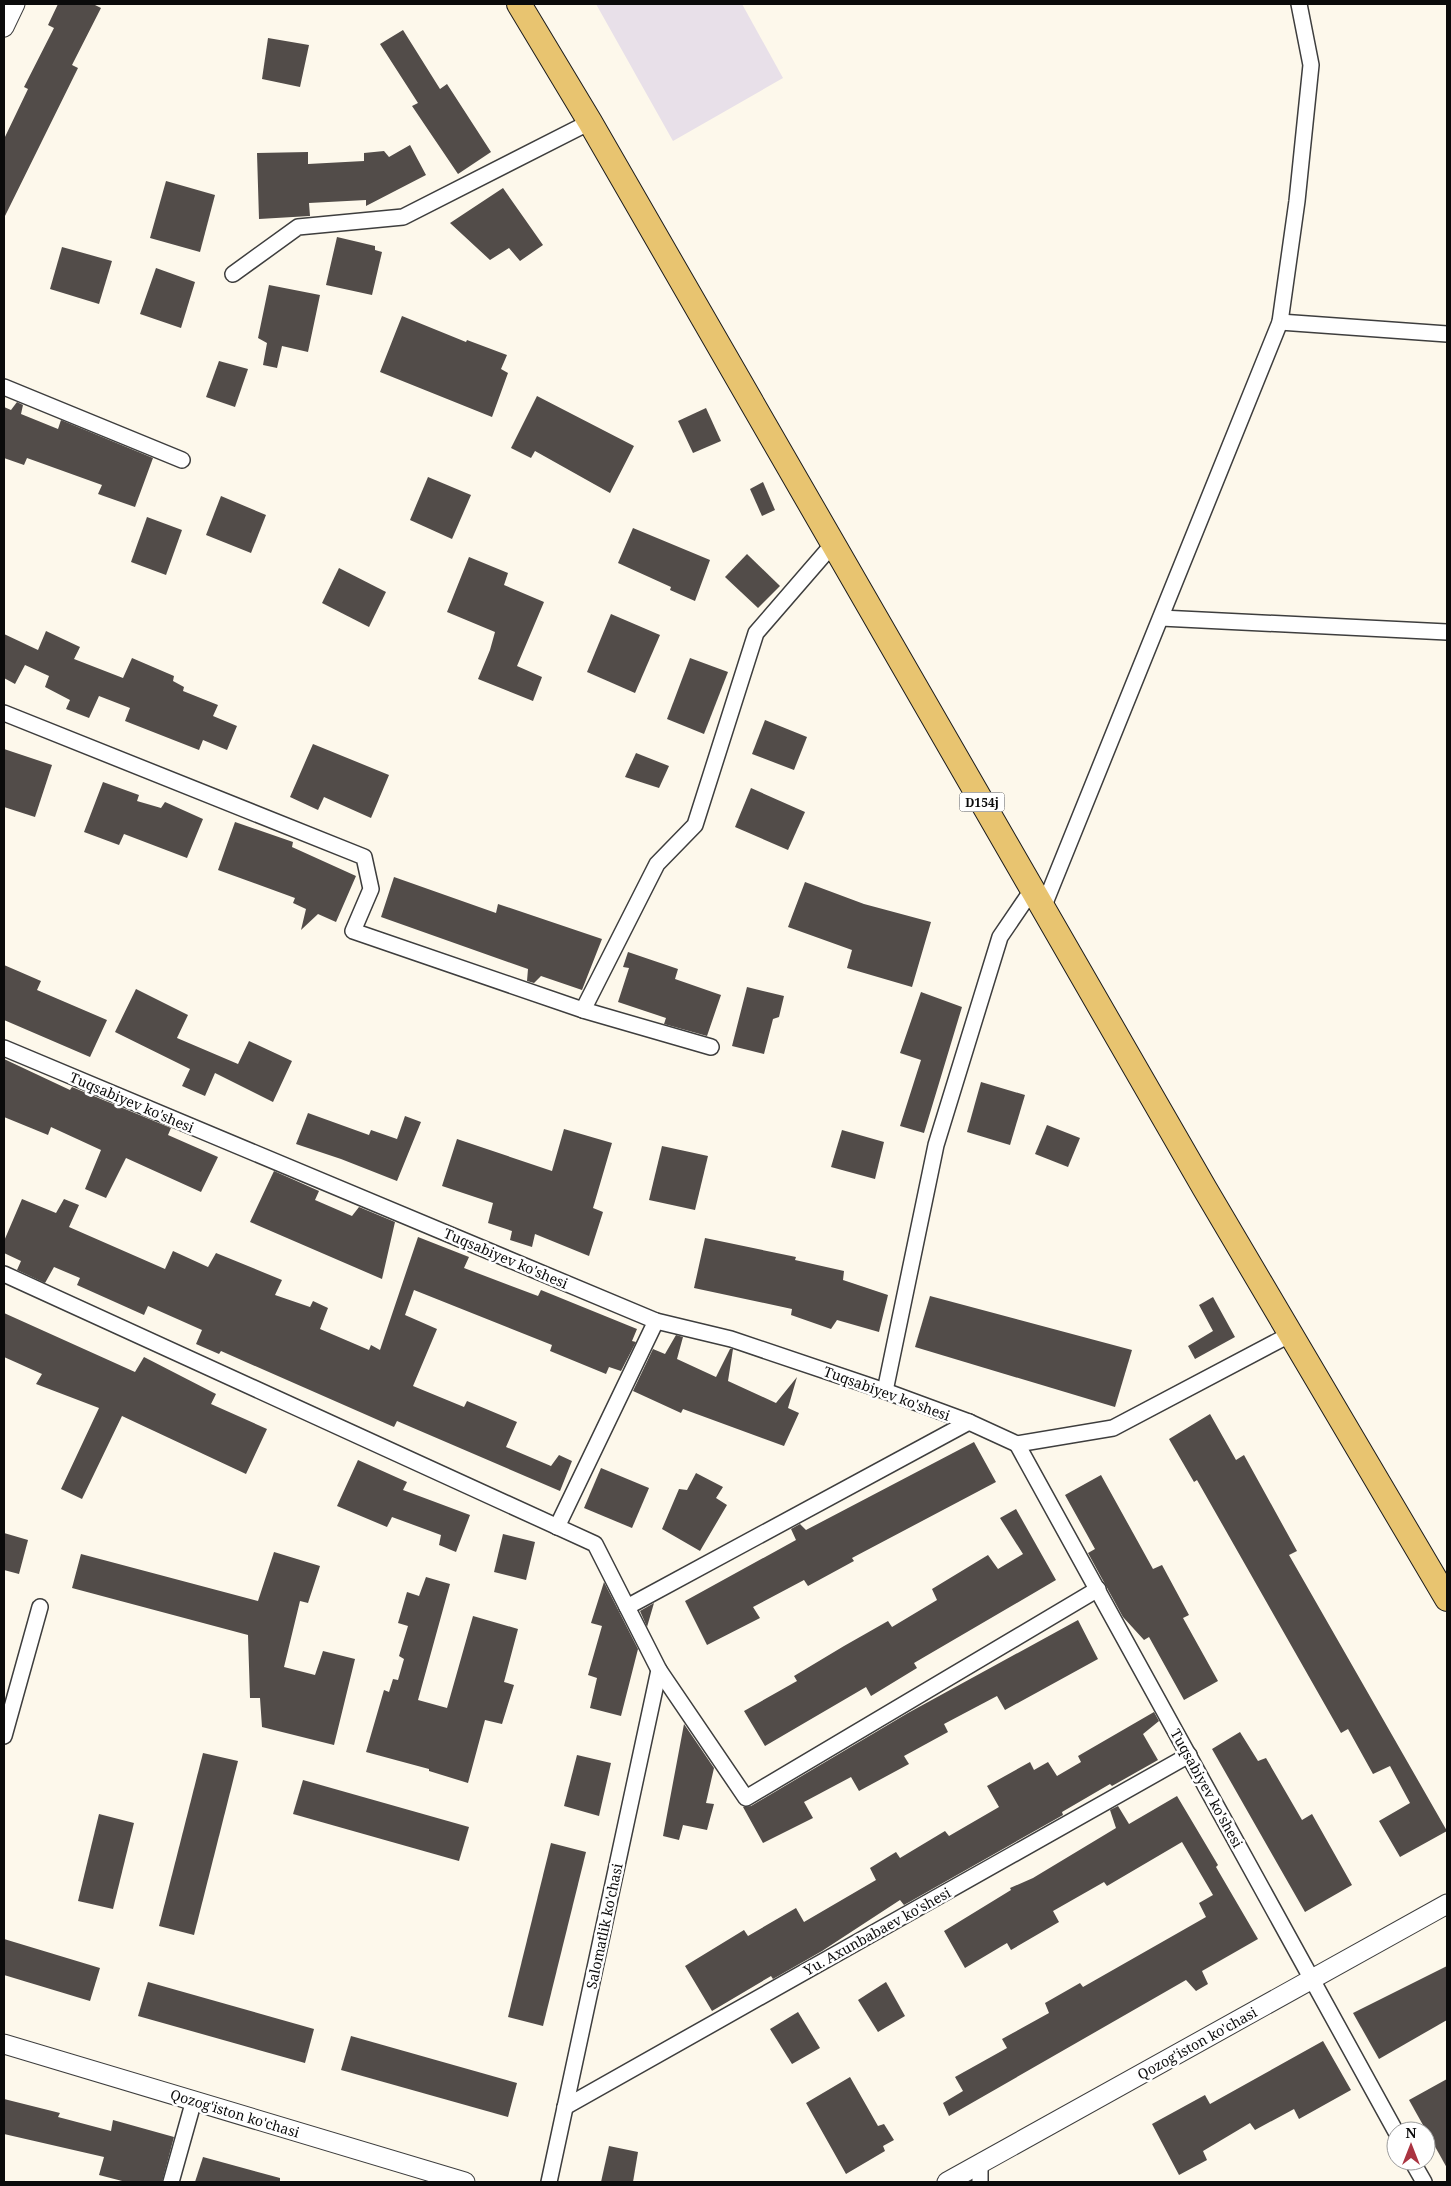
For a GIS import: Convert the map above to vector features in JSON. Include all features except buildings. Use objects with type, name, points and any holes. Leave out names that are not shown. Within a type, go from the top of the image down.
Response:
[{"type":"main road","name":"D154j","points":[[519,4],[590,122],[1038,899],[1447,1599]]},
{"type":"street","points":[[4,26],[15,4]]},
{"type":"street","points":[[885,1392],[936,1145],[1000,937],[1038,899],[1161,618],[1280,322],[1297,201],[1311,65],[1299,4]]},
{"type":"street","points":[[233,274],[298,227],[403,217],[590,122]]},
{"type":"street","points":[[1280,322],[1447,334]]},
{"type":"street","points":[[4,386],[182,460]]},
{"type":"street","points":[[583,1010],[657,864],[695,825],[756,633],[833,544]]},
{"type":"street","points":[[1161,618],[1447,632]]},
{"type":"street","points":[[4,712],[364,857],[371,889],[353,931],[583,1010],[711,1047]]},
{"type":"street","name":"Tuqsabiyev ko'shesi","points":[[4,1048],[656,1321],[731,1339],[969,1422],[1017,1444],[1390,2121]]},
{"type":"street","points":[[4,1274],[595,1544],[659,1670],[746,1798],[1098,1589]]},
{"type":"street","points":[[557,1527],[656,1321]]},
{"type":"street","points":[[1017,1444],[1113,1428],[1291,1334]]},
{"type":"street","points":[[627,1607],[969,1422]]},
{"type":"street","points":[[4,1736],[40,1607]]},
{"type":"street","name":"Salomatlik ko'chasi","points":[[549,2182],[659,1670]]},
{"type":"street","name":"Yu. Axunbabaev ko'shesi","points":[[565,2107],[1189,1755]]},
{"type":"street","name":"Qozog'iston ko'chasi","points":[[947,2182],[980,2173],[1312,1979],[1447,1904]]},
{"type":"street","name":"Qozog'iston ko'chasi","points":[[4,2044],[465,2182]]},
{"type":"street","points":[[171,2182],[194,2100]]},
{"type":"street","points":[[1418,2171],[1424,2182]]},
{"type":"shaded area","points":[[596,4],[742,4],[783,78],[673,141]]}]
